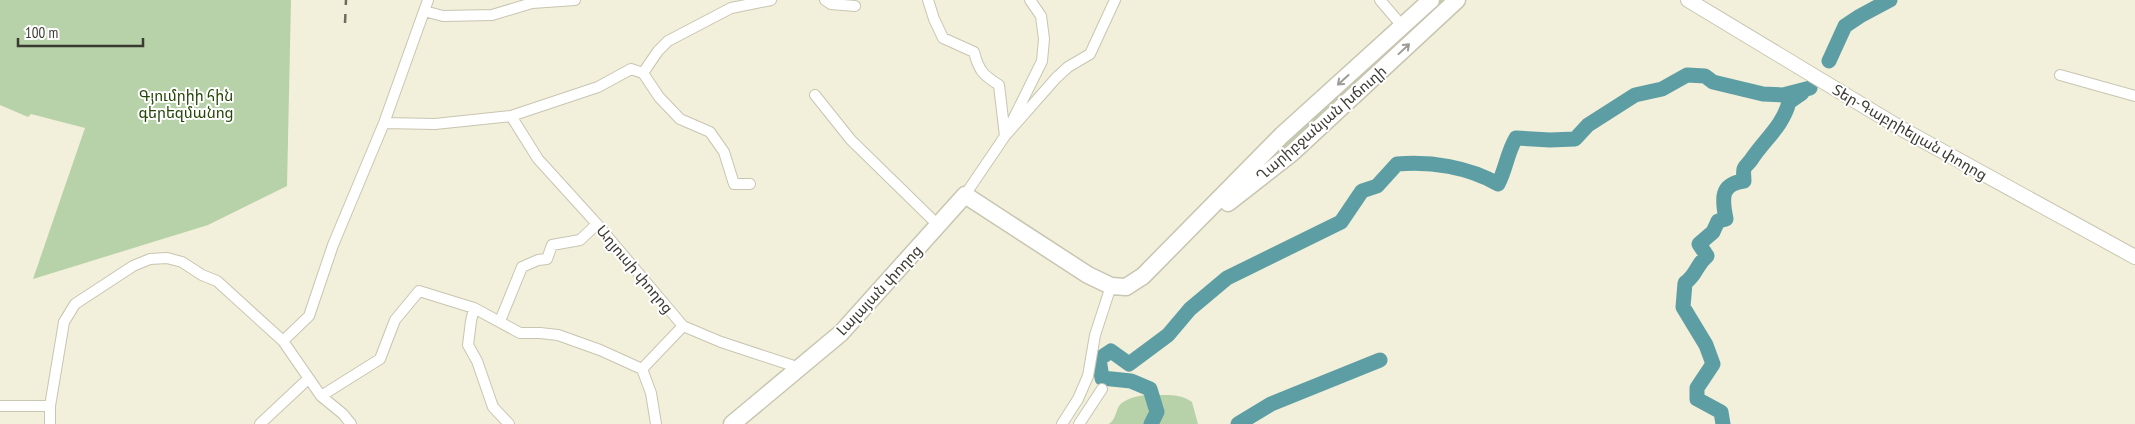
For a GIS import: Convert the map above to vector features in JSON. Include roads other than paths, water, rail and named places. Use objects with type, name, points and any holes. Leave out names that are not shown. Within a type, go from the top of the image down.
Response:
[{"type":"highway","name":"Ղարիբջանյան խճուղի","points":[[1111,286],[1126,287],[1143,276],[1181,240],[1282,135],[1431,0]]},
{"type":"highway","name":"Ղարիբջանյան խճուղի","points":[[1181,240],[1292,153],[1457,0]]},
{"type":"highway","name":"Լալայան փողոց","points":[[732,424],[841,333],[965,195]]},
{"type":"highway","points":[[965,195],[1088,274],[1111,286]]},
{"type":"main road","name":"Տեր-Գաբրիելյան փողոց","points":[[1688,0],[1902,129],[2135,257]]},
{"type":"street","points":[[283,341],[308,316],[333,245],[384,123],[428,0]]},
{"type":"street","points":[[424,11],[443,16],[492,16],[532,3],[575,0]]},
{"type":"street","points":[[643,73],[658,50],[668,41],[731,8],[772,0]]},
{"type":"street","points":[[825,0],[831,4],[855,6]]},
{"type":"street","points":[[928,0],[943,38],[974,52],[978,68],[986,77],[999,85],[1005,136]]},
{"type":"street","name":"Լալայան փողոց","points":[[1005,136],[1042,61],[1044,39],[1041,16],[1030,0]]},
{"type":"street","name":"Լալայան փողոց","points":[[965,195],[1005,136],[1056,78],[1068,67],[1090,54],[1115,0]]},
{"type":"street","points":[[1380,0],[1403,27]]},
{"type":"street","points":[[384,123],[435,124],[511,116],[598,87],[631,69],[643,73],[659,97],[680,120],[710,132],[724,152],[734,184],[750,184]]},
{"type":"street","points":[[2060,76],[2135,96]]},
{"type":"street","points":[[816,95],[852,140],[939,226]]},
{"type":"street","name":"Աղյուսի փողոց","points":[[511,116],[538,159],[683,326],[721,342],[800,368]]},
{"type":"street","points":[[500,321],[522,266],[547,259],[552,245],[580,240],[596,224]]},
{"type":"street","points":[[50,424],[50,406],[64,322],[75,304],[132,266],[150,259],[167,258],[182,262],[202,275],[217,281],[283,341],[320,396],[343,414],[351,424]]},
{"type":"street","points":[[1062,424],[1078,399],[1088,376],[1096,335],[1111,286]]},
{"type":"street","points":[[320,396],[380,359],[395,320],[419,290],[474,308],[520,333],[540,333],[558,336],[600,350],[642,368],[651,393],[656,424]]},
{"type":"street","points":[[474,308],[468,345],[477,361],[492,407],[509,424]]},
{"type":"street","points":[[642,368],[683,326]]},
{"type":"street","points":[[260,424],[308,379]]},
{"type":"street","points":[[1079,424],[1102,389]]},
{"type":"street","points":[[0,406],[50,406]]},
{"type":"waterway","points":[[1829,61],[1845,26],[1890,0]]},
{"type":"waterway","points":[[1151,424],[1157,412],[1150,389],[1131,381],[1102,378],[1099,359],[1111,351],[1129,364],[1168,335],[1190,309],[1227,278],[1341,222],[1362,191],[1377,186],[1397,164],[1423,163],[1449,166],[1474,173],[1498,184],[1516,138],[1575,139],[1588,125],[1635,95],[1662,89],[1687,75],[1705,76],[1713,82],[1763,94],[1783,95],[1810,88]]},
{"type":"waterway","points":[[1723,424],[1721,412],[1697,399],[1697,388],[1713,364],[1706,345],[1683,307],[1685,283],[1707,256],[1699,244],[1713,232],[1718,221],[1726,219],[1724,194],[1727,189],[1730,185],[1744,181],[1745,167],[1778,126],[1789,102],[1802,93]]},
{"type":"waterway","points":[[1238,424],[1271,404],[1380,360]]},
{"type":"railway","points":[[345,23],[346,0]]},
{"type":"park label","name":"Գյումրիի հին գերեզմանոց","points":[[186,104]]}]
